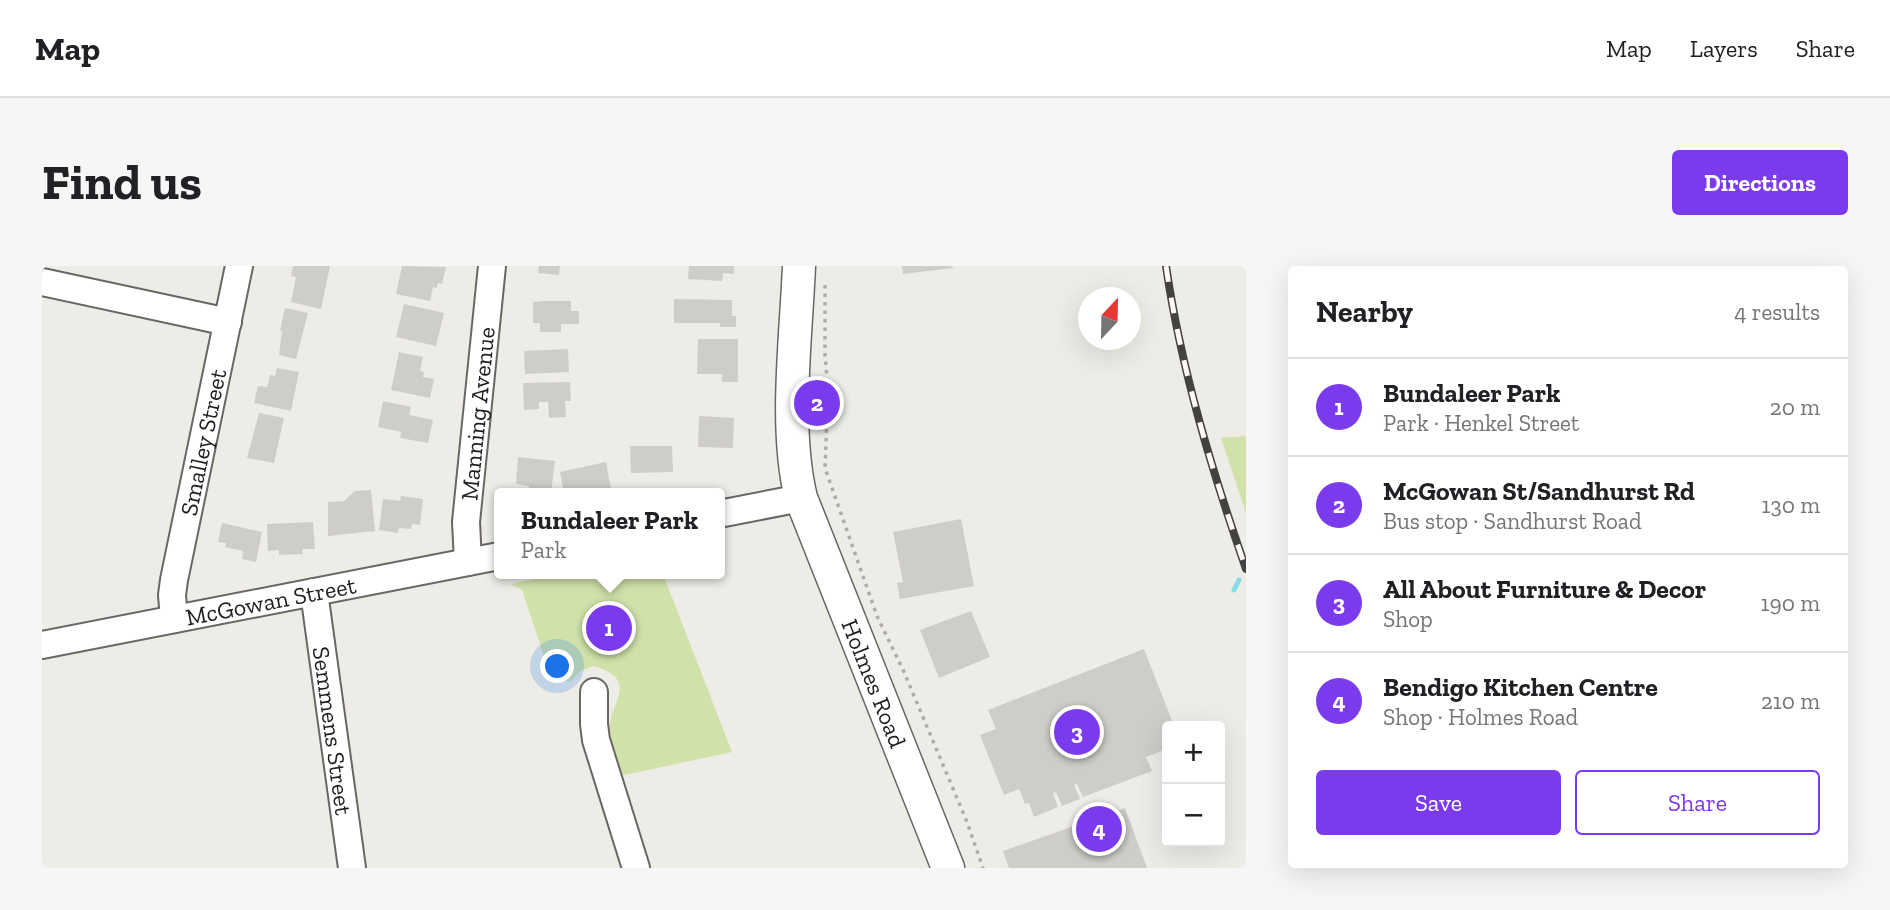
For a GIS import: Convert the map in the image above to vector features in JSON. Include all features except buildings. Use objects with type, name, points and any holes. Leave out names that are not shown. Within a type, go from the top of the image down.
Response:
[{"type":"main road","name":"Holmes Road","points":[[811,272],[793,431],[796,474],[802,498],[948,868]]},
{"type":"street","name":"Smalley Street","points":[[174,619],[174,580],[239,266]]},
{"type":"street","name":"Manning Avenue","points":[[468,562],[466,522],[492,266]]},
{"type":"street","points":[[42,282],[228,322]]},
{"type":"street","points":[[725,513],[802,498]]},
{"type":"street","name":"McGowan Street","points":[[42,645],[494,557]]},
{"type":"street","name":"Semmens Street","points":[[314,592],[352,868]]},
{"type":"street","points":[[594,692],[596,740],[636,868]]},
{"type":"path","points":[[811,272],[828,388],[825,468],[877,616],[904,672],[984,868]]},
{"type":"green space","points":[[1246,436],[1246,513],[1221,438]]},
{"type":"green space","points":[[536,579],[665,579],[732,752],[620,776],[609,740],[611,718],[620,692],[616,678],[594,666],[580,671],[570,682],[550,674],[522,590],[510,584]]},
{"type":"waterway","points":[[1234,590],[1239,580]]},
{"type":"railway","points":[[1166,266],[1180,343],[1199,419],[1246,569]]},
{"type":"place","name":"McGowan St/Sandhurst Rd","points":[[817,403]]},
{"type":"place","name":"Bundaleer Park","points":[[609,628]]},
{"type":"place","name":"All About Furniture & Decor","points":[[1077,732]]},
{"type":"place","name":"Bendigo Kitchen Centre","points":[[1099,829]]}]
